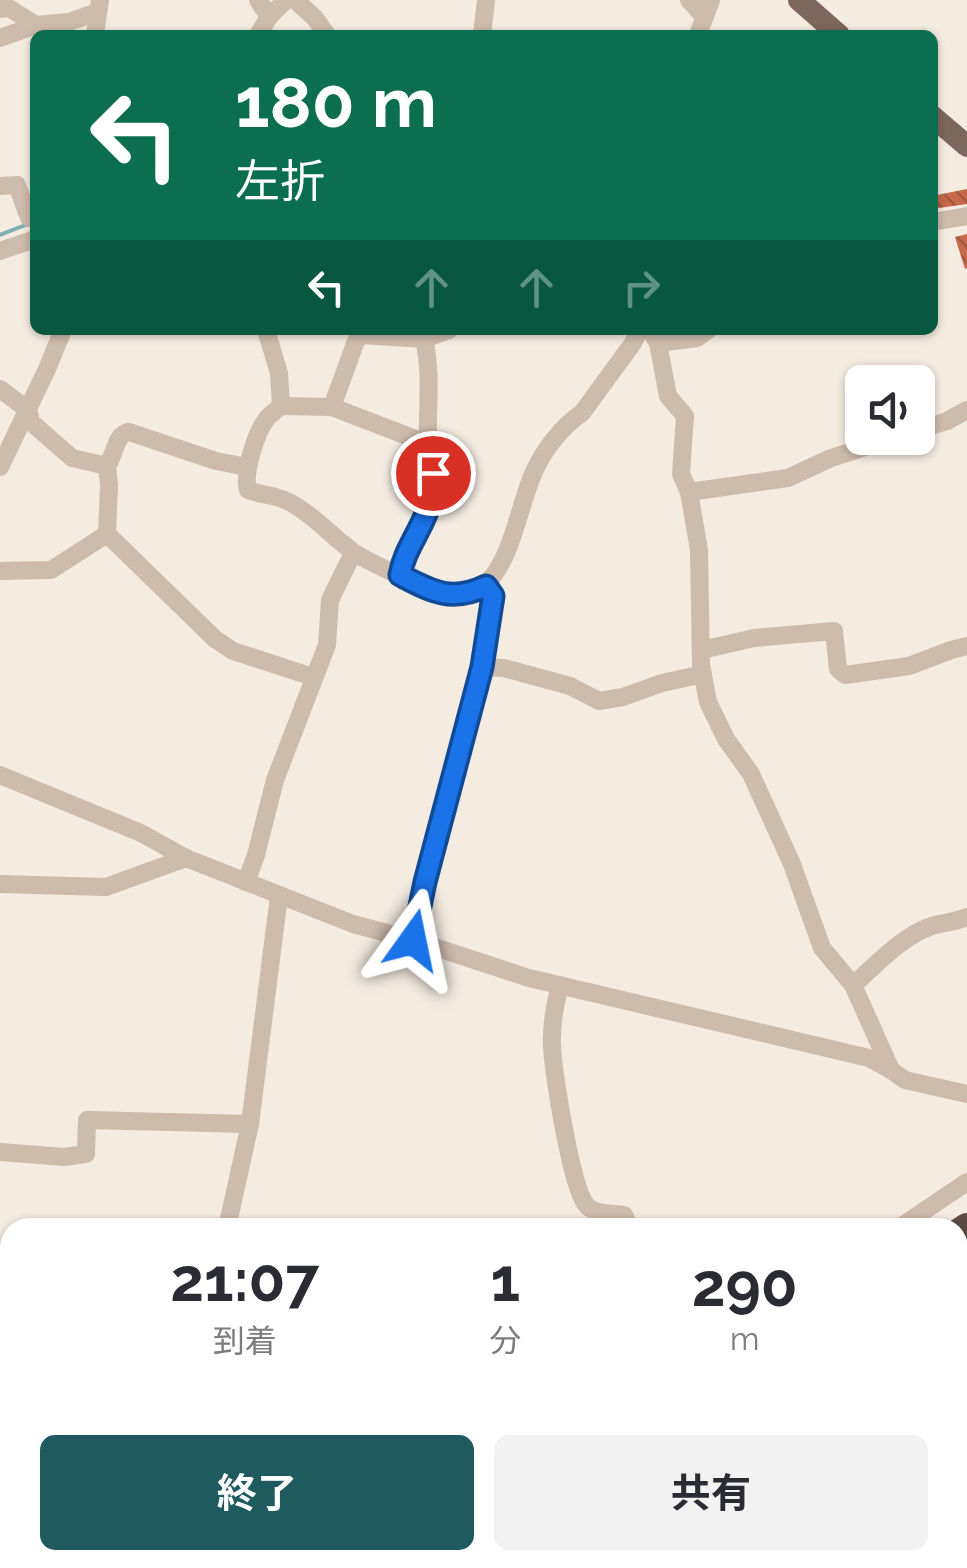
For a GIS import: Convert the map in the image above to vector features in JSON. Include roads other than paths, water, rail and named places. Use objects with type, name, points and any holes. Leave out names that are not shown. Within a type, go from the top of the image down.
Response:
[{"type":"main road","points":[[798,0],[833,30]]},
{"type":"main road","points":[[938,121],[967,146]]},
{"type":"street","points":[[258,0],[269,17]]},
{"type":"street","points":[[483,30],[486,0]]},
{"type":"street","points":[[689,0],[707,8]]},
{"type":"street","points":[[261,30],[269,17],[294,2],[323,30]]},
{"type":"street","points":[[0,38],[36,25],[70,22],[98,6]]},
{"type":"street","points":[[0,9],[8,8],[36,25]]},
{"type":"street","points":[[0,186],[17,185],[30,218]]},
{"type":"street","points":[[938,221],[967,216]]},
{"type":"street","points":[[0,251],[30,240]]},
{"type":"street","points":[[1,464],[60,335]]},
{"type":"street","points":[[267,335],[279,374],[281,406]]},
{"type":"street","points":[[332,407],[361,336],[424,339],[435,335]]},
{"type":"street","points":[[428,444],[332,407],[281,406],[265,419],[247,467],[246,483],[248,490],[278,497],[304,510],[353,552],[434,592],[460,595],[486,586],[499,570],[536,468],[550,446],[582,413],[637,335]]},
{"type":"street","points":[[700,335],[654,337],[668,396],[685,416],[681,474],[689,492],[698,550],[703,674],[708,702],[726,739],[751,774],[792,864],[822,948],[853,985],[891,1070]]},
{"type":"street","points":[[400,575],[406,552],[431,500],[429,363],[424,339]]},
{"type":"street","points":[[0,389],[28,410],[31,422],[72,458],[106,466]]},
{"type":"street","points":[[935,424],[967,410]]},
{"type":"street","points":[[247,467],[123,433],[106,466],[110,485],[107,534],[215,639],[233,650],[314,677]]},
{"type":"street","points":[[689,492],[788,478],[845,454]]},
{"type":"street","points":[[0,571],[50,570],[107,534]]},
{"type":"street","points":[[246,882],[275,780],[327,645],[330,600],[353,552]]},
{"type":"street","points":[[413,940],[482,667],[493,596],[486,586]]},
{"type":"street","points":[[702,650],[754,638],[834,631],[838,669],[845,675],[909,666],[967,646]]},
{"type":"street","points":[[482,667],[504,668],[570,686],[599,701],[623,698],[662,683],[703,674]]},
{"type":"street","points":[[0,774],[84,807],[186,858],[353,924],[529,978],[869,1058],[905,1080],[967,1094]]},
{"type":"street","points":[[0,884],[106,888],[186,858]]},
{"type":"street","points":[[229,1218],[250,1124],[278,896]]},
{"type":"street","points":[[853,985],[913,934],[967,917]]},
{"type":"street","points":[[560,985],[552,1046],[571,1168],[585,1204],[595,1212],[625,1218]]},
{"type":"street","points":[[0,1152],[64,1157],[86,1154],[87,1120],[250,1124]]},
{"type":"street","points":[[914,1218],[967,1182]]},
{"type":"waterway","points":[[0,235],[28,224]]}]
